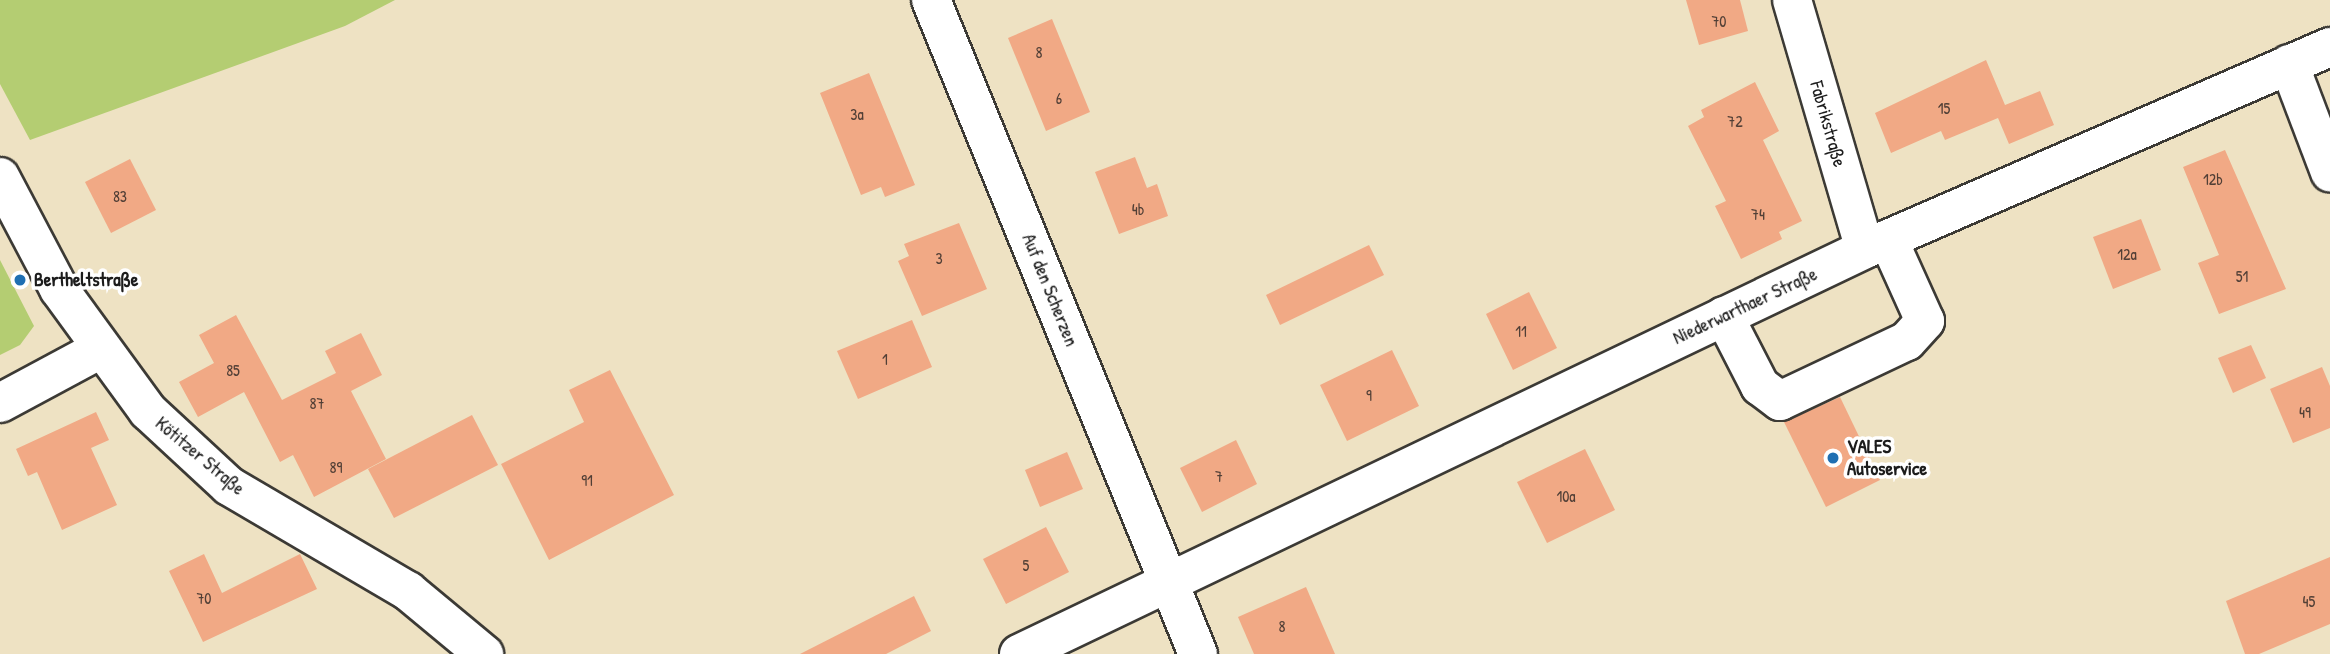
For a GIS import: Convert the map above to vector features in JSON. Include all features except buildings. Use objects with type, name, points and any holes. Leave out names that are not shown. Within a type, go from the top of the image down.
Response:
[{"type":"street","name":"Auf den Scherzen","points":[[931,0],[1168,580]]},
{"type":"street","name":"Fabrikstraße","points":[[1724,316],[1760,386],[1780,401],[1907,341],[1924,321],[1876,244],[1792,0]]},
{"type":"street","name":"Niederwarthaer Straße","points":[[1019,654],[1168,580],[1876,244],[2330,47]]},
{"type":"street","points":[[2289,64],[2330,172]]},
{"type":"street","name":"Kötitzer Straße","points":[[0,177],[59,289],[99,350],[148,411],[229,486],[408,591],[484,654]]},
{"type":"street","points":[[0,403],[99,350]]},
{"type":"street","points":[[1168,580],[1198,654]]},
{"type":"green space","points":[[0,0],[395,0],[345,26],[30,140],[0,84]]},
{"type":"green space","points":[[0,260],[34,326],[20,345],[0,355]]},
{"type":"place","name":"Bertheltstraße","points":[[20,280]]},
{"type":"place","name":"VALES Autoservice","points":[[1833,458]]}]
